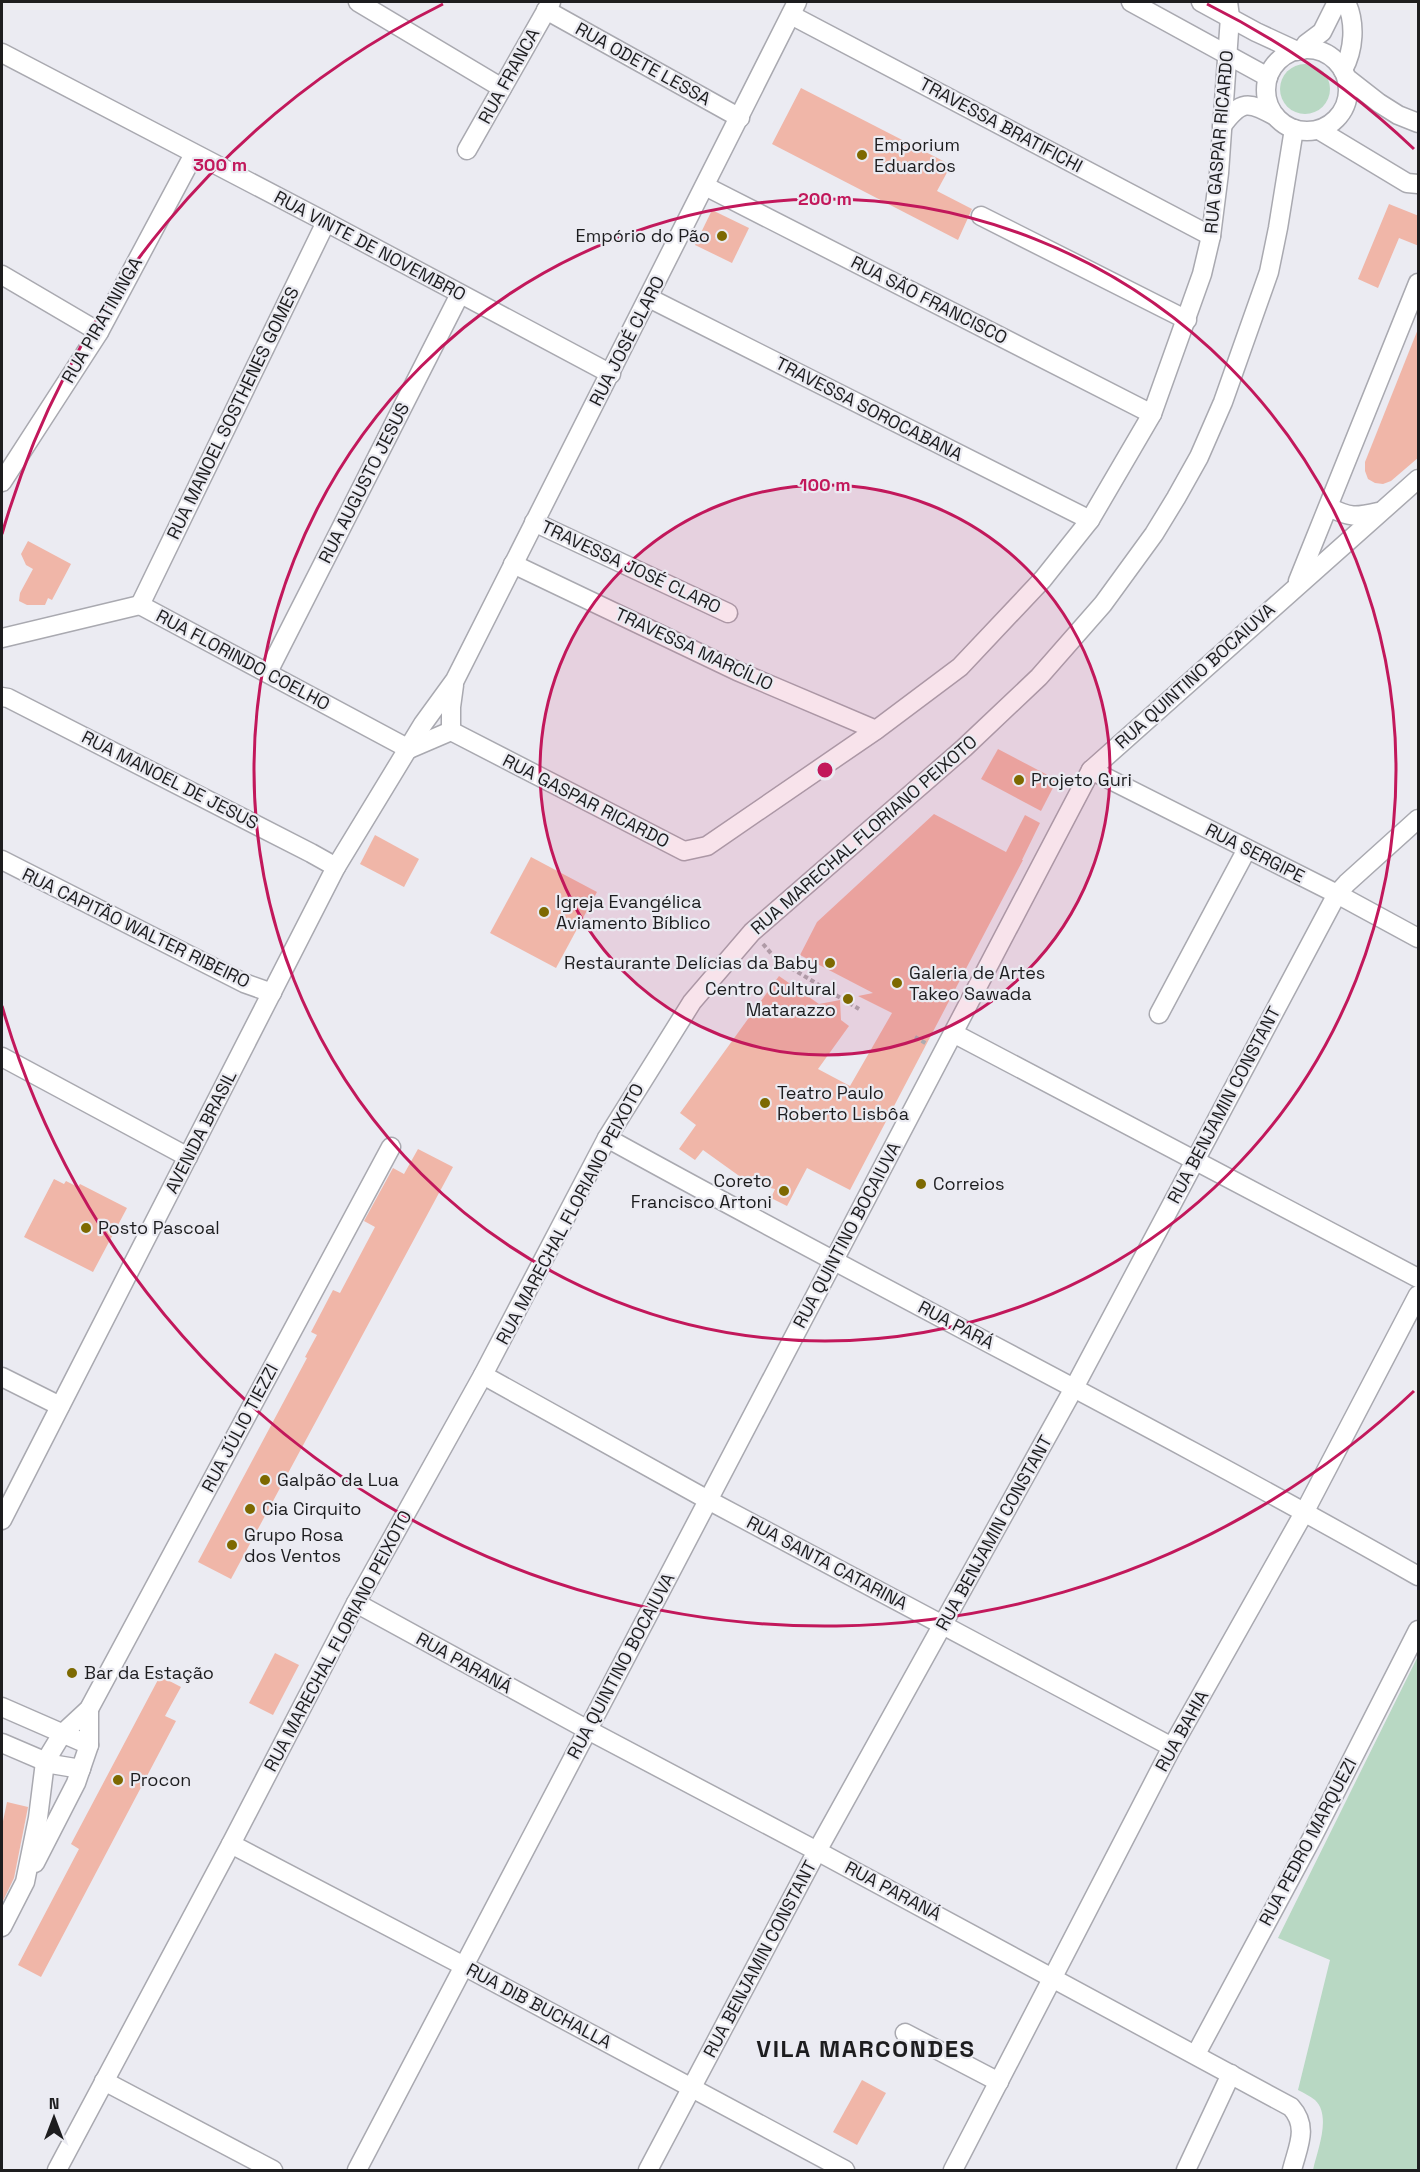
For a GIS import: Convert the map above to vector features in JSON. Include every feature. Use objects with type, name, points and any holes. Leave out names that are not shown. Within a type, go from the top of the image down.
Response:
[{"type":"street","points":[[358,2],[502,88]]},
{"type":"street","points":[[1131,2],[1268,77]]},
{"type":"street","points":[[1201,2],[1229,9],[1300,50],[1318,51],[1333,58],[1345,74],[1379,103],[1398,115],[1418,122]]},
{"type":"street","points":[[1275,116],[1268,104],[1266,90],[1268,77],[1275,65],[1285,56],[1300,50],[1322,32],[1337,2]]},
{"type":"street","points":[[1319,130],[1333,122],[1344,110],[1348,94],[1345,74],[1352,45],[1352,14],[1346,2]]},
{"type":"street","name":"RUA FRANCA","points":[[467,150],[548,6]]},
{"type":"street","name":"RUA ODETE LESSA","points":[[548,6],[740,118]]},
{"type":"street","name":"RUA JOSÉ CLARO","points":[[409,749],[423,724],[455,680],[794,8]]},
{"type":"street","name":"TRAVESSA BRATIFICHI","points":[[794,8],[1211,236]]},
{"type":"street","name":"RUA GASPAR RICARDO","points":[[451,731],[684,851],[706,846],[876,730],[960,667],[1043,579],[1090,520],[1152,414],[1187,320],[1211,236],[1219,172],[1229,9]]},
{"type":"street","name":"RUA VINTE DE NOVEMBRO","points":[[2,53],[611,374]]},
{"type":"street","points":[[1222,126],[1232,113],[1242,106],[1257,106],[1294,129],[1319,130],[1407,183],[1419,184]]},
{"type":"street","name":"RUA MARECHAL FLORIANO PEIXOTO","points":[[57,2170],[231,1844],[356,1603],[483,1376],[607,1138],[692,1002],[752,932],[964,748],[1039,677],[1103,604],[1154,534],[1199,457],[1223,402],[1252,324],[1269,272],[1294,129]]},
{"type":"street","name":"RUA PIRATININGA","points":[[2,482],[99,332],[194,154]]},
{"type":"street","name":"RUA SÃO FRANCISCO","points":[[705,186],[1152,414]]},
{"type":"street","points":[[981,216],[1187,320]]},
{"type":"street","name":"RUA MANOEL SOSTHENES GOMES","points":[[140,605],[326,222]]},
{"type":"street","points":[[2,274],[99,332]]},
{"type":"street","name":"RUA QUINTINO BOCAIUVA","points":[[357,2170],[1091,770],[1296,586],[1419,283]]},
{"type":"street","name":"RUA AUGUSTO JESUS","points":[[268,672],[460,294]]},
{"type":"street","name":"TRAVESSA SOROCABANA","points":[[649,298],[1090,520]]},
{"type":"street","points":[[1296,586],[1419,479]]},
{"type":"street","points":[[1329,507],[1356,517],[1380,512]]},
{"type":"street","name":"TRAVESSA JOSÉ CLARO","points":[[534,522],[728,613]]},
{"type":"street","name":"TRAVESSA MARCÍLIO","points":[[513,564],[737,670],[876,730]]},
{"type":"street","name":"RUA FLORINDO COELHO","points":[[2,638],[140,605],[409,749]]},
{"type":"street","name":"RUA JOSÉ CLARO","points":[[451,731],[451,707],[455,680]]},
{"type":"street","name":"RUA MANOEL DE JESUS","points":[[2,697],[301,847],[336,867]]},
{"type":"street","points":[[409,749],[451,731]]},
{"type":"street","name":"AVENIDA BRASIL","points":[[2,1520],[336,867],[409,749]]},
{"type":"street","name":"RUA SERGIPE","points":[[1091,770],[1338,894],[1419,938]]},
{"type":"street","name":"RUA BENJAMIN CONSTANT","points":[[648,2170],[817,1851],[1074,1388],[1338,894],[1419,819]]},
{"type":"street","points":[[1159,1014],[1247,849]]},
{"type":"street","name":"RUA CAPITÃO WALTER RIBEIRO","points":[[2,860],[244,983],[272,993]]},
{"type":"street","points":[[953,1033],[1419,1278]]},
{"type":"street","points":[[2,1057],[188,1157]]},
{"type":"street","name":"RUA PARÁ","points":[[607,1138],[833,1261],[1305,1511],[1419,1576]]},
{"type":"street","name":"RUA JÚLIO TIEZZI","points":[[45,1762],[62,1734],[89,1709],[391,1147]]},
{"type":"street","name":"RUA BAHIA","points":[[953,2170],[1172,1747],[1305,1511],[1419,1295]]},
{"type":"street","name":"RUA SANTA CATARINA","points":[[483,1376],[708,1500],[1172,1747]]},
{"type":"street","points":[[2,1377],[60,1406]]},
{"type":"street","name":"RUA PARANÁ","points":[[356,1603],[1291,2107],[1300,2116],[1302,2128],[1292,2170]]},
{"type":"street","name":"RUA PEDRO MARQUEZI","points":[[1196,2054],[1312,1838],[1419,1630]]},
{"type":"street","points":[[2,1707],[89,1745]]},
{"type":"street","name":"RUA JÚLIO TIEZZI","points":[[22,1888],[76,1784],[89,1745],[89,1709]]},
{"type":"street","points":[[2,1743],[45,1762],[81,1769]]},
{"type":"street","points":[[2,1927],[22,1888],[38,1818],[45,1762]]},
{"type":"street","name":"RUA DIB BUCHALLA","points":[[231,1844],[845,2170]]},
{"type":"street","points":[[905,2033],[999,2082]]},
{"type":"street","points":[[1186,2170],[1231,2073]]},
{"type":"street","points":[[104,2081],[273,2170]]},
{"type":"path","points":[[752,932],[776,959],[859,1009]]},
{"type":"green space","points":[[1305,64],[1323,71],[1330,89],[1323,107],[1305,114],[1287,107],[1280,89],[1287,71]]},
{"type":"green space","points":[[1418,1656],[1418,2170],[1313,2170],[1322,2134],[1322,2115],[1315,2100],[1298,2090],[1330,1960],[1278,1938]]},
{"type":"building","name":"Emporium Eduardos","points":[[801,88],[951,165],[937,191],[972,209],[958,240],[772,144]]},
{"type":"building","points":[[1389,204],[1419,216],[1419,246],[1399,238],[1378,288],[1358,279]]},
{"type":"building","name":"Empório do Pão","points":[[712,210],[749,228],[732,263],[695,245]]},
{"type":"building","points":[[1418,329],[1419,457],[1391,481],[1383,484],[1375,483],[1368,479],[1365,462]]},
{"type":"building","points":[[28,541],[71,564],[52,600],[48,598],[45,605],[27,605],[19,601],[20,593],[33,569],[26,565],[21,554]]},
{"type":"building","name":"Projeto Guri","points":[[998,749],[1057,780],[1041,811],[981,779]]},
{"type":"building","points":[[934,814],[1006,852],[1025,815],[1040,823],[1023,860],[850,1190],[807,1168],[787,1206],[771,1198],[775,1189],[749,1183],[703,1150],[695,1160],[679,1149],[696,1125],[680,1113],[779,976],[819,1004],[840,1000],[841,1020],[849,1026],[818,1069],[850,1086],[892,1013],[858,996],[873,993],[800,955],[817,922]]},
{"type":"building","points":[[375,835],[419,859],[404,887],[360,864]]},
{"type":"building","name":"Igreja Evangélica Aviamento Bíblico","points":[[531,857],[597,892],[556,968],[490,933]]},
{"type":"building","points":[[418,1149],[453,1167],[231,1579],[198,1562],[307,1358],[305,1357],[317,1335],[311,1332],[333,1290],[340,1293],[375,1227],[364,1221],[393,1168],[404,1174]]},
{"type":"building","name":"Posto Pascoal","points":[[54,1179],[64,1184],[66,1181],[78,1187],[80,1184],[127,1208],[93,1272],[24,1237]]},
{"type":"building","points":[[275,1653],[299,1665],[273,1715],[249,1703]]},
{"type":"building","points":[[160,1676],[181,1687],[165,1716],[176,1721],[41,1977],[18,1965],[79,1849],[71,1844]]},
{"type":"building","points":[[7,1802],[28,1807],[14,1878],[2,1903],[2,1826]]},
{"type":"building","points":[[862,2080],[886,2093],[857,2145],[833,2132]]},
{"type":"place","name":"Emporium Eduardos","points":[[862,155]]},
{"type":"place","name":"Empório do Pão","points":[[722,236]]},
{"type":"place","name":"Projeto Guri","points":[[1019,780]]},
{"type":"place","name":"Igreja Evangélica Aviamento Bíblico","points":[[544,912]]},
{"type":"place","name":"Restaurante Delícias da Baby","points":[[830,963]]},
{"type":"place","name":"Galeria de Artes Takeo Sawada","points":[[897,983]]},
{"type":"place","name":"Centro Cultural Matarazzo","points":[[848,999]]},
{"type":"place","name":"Teatro Paulo Roberto Lisbôa","points":[[765,1103]]},
{"type":"place","name":"Correios","points":[[921,1184]]},
{"type":"place","name":"Coreto Francisco Artoni","points":[[784,1191]]},
{"type":"place","name":"Posto Pascoal","points":[[86,1228]]},
{"type":"place","name":"Galpão da Lua","points":[[265,1480]]},
{"type":"place","name":"Cia Cirquito","points":[[250,1509]]},
{"type":"place","name":"Grupo Rosa dos Ventos","points":[[232,1545]]},
{"type":"place","name":"Bar da Estação","points":[[72,1673]]},
{"type":"place","name":"Procon","points":[[118,1780]]},
{"type":"district","name":"VILA MARCONDES","points":[[866,2049]]}]
